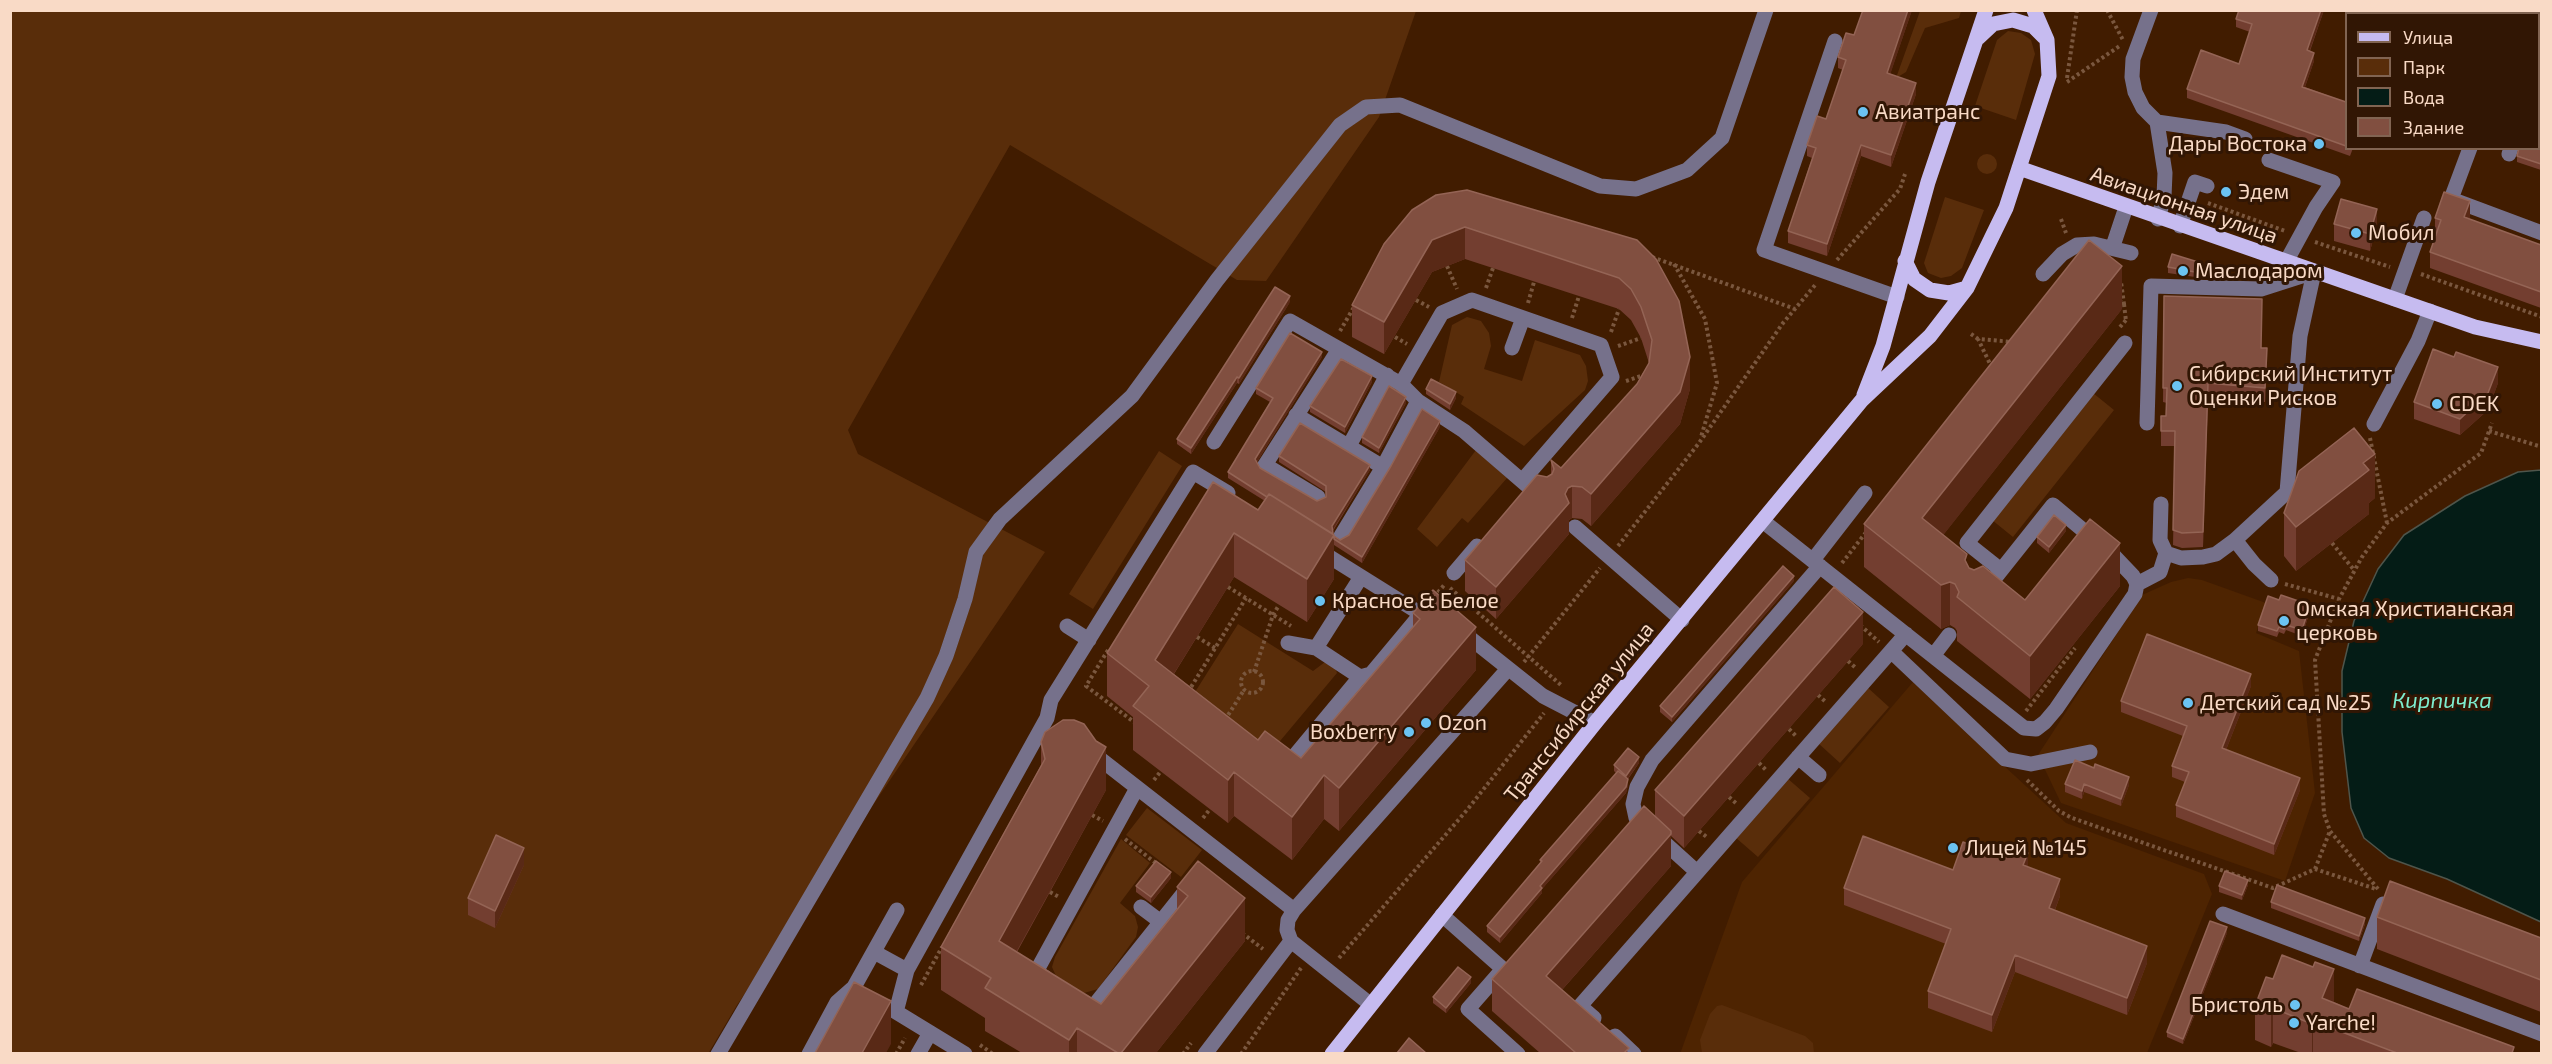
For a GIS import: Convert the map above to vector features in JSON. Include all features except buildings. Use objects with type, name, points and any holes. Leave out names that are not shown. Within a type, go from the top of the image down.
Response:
[{"type":"main road","points":[[1862,400],[1883,346],[1932,171],[1986,10]]},
{"type":"main road","points":[[1862,400],[1930,336],[1967,288],[2006,208],[2049,76],[2047,40],[2034,10]]},
{"type":"main road","points":[[1977,38],[1993,24],[2013,20],[2033,26],[2047,40]]},
{"type":"main road","name":"Авиационная улица","points":[[2019,168],[2158,219],[2475,327],[2541,342]]},
{"type":"main road","points":[[1905,261],[1914,279],[1930,290],[1949,293],[1967,288]]},
{"type":"main road","name":"Транссибирская улица","points":[[1332,1053],[1595,723],[1764,522],[1862,400]]},
{"type":"lane","points":[[718,1053],[927,698],[946,656],[965,599],[976,552],[1000,519],[1132,396],[1217,280],[1340,125],[1366,107],[1400,105],[1600,186],[1636,189],[1687,170],[1722,138],[1766,10]]},
{"type":"lane","points":[[2151,10],[2133,59],[2134,92],[2143,108],[2157,122],[2165,173],[2164,197],[2158,219]]},
{"type":"lane","points":[[1835,41],[1764,250],[1897,297]]},
{"type":"lane","points":[[2157,122],[2226,132],[2245,139]]},
{"type":"lane","points":[[2469,150],[2451,200],[2541,233]]},
{"type":"lane","points":[[2269,159],[2333,182],[2286,262]]},
{"type":"lane","points":[[2180,226],[2195,182],[2206,186]]},
{"type":"lane","points":[[2043,274],[2077,245],[2094,244],[2120,249],[2126,207]]},
{"type":"lane","points":[[2395,299],[2424,218]]},
{"type":"lane","points":[[2147,423],[2151,286],[2261,289],[2314,272]]},
{"type":"lane","points":[[2166,553],[2181,558],[2216,554],[2235,540],[2287,492],[2300,336],[2314,272]]},
{"type":"lane","points":[[1401,384],[1442,313],[1472,300],[1601,345],[1612,377],[1525,484],[1516,500]]},
{"type":"lane","points":[[2372,430],[2418,341],[2430,311]]},
{"type":"lane","points":[[1512,348],[1523,318]]},
{"type":"lane","points":[[1214,442],[1290,321],[1337,344],[1401,384],[1418,401],[1464,431],[1544,500]]},
{"type":"lane","points":[[2009,592],[1998,575],[1967,543],[2122,336]]},
{"type":"lane","points":[[1318,497],[1265,465],[1337,344]]},
{"type":"lane","points":[[1349,446],[1387,375]]},
{"type":"lane","points":[[1341,536],[1383,467],[1418,401]]},
{"type":"lane","points":[[1296,416],[1383,467]]},
{"type":"lane","points":[[896,1012],[907,970],[1052,721],[1051,700],[1193,472],[1241,502]]},
{"type":"lane","points":[[1697,872],[1632,822],[1637,787],[1652,760],[1822,567],[1865,493]]},
{"type":"lane","points":[[2137,584],[2160,572],[2166,553],[2160,540],[2161,504]]},
{"type":"lane","points":[[1764,522],[2024,728],[2036,729],[2056,710],[2135,594],[2137,584],[2133,576],[2080,534],[2053,505],[1975,604]]},
{"type":"lane","points":[[1575,527],[1682,620]]},
{"type":"lane","points":[[1449,578],[1490,531]]},
{"type":"lane","points":[[2235,540],[2254,564],[2271,580]]},
{"type":"lane","points":[[1308,544],[1421,614],[1439,613],[1510,672],[1543,696],[1595,723]]},
{"type":"lane","points":[[1316,648],[1361,577]]},
{"type":"lane","points":[[1287,765],[1360,677],[1371,674],[1421,614]]},
{"type":"lane","points":[[1067,626],[1089,640]]},
{"type":"lane","points":[[1634,1053],[1580,1006],[1798,757],[1886,648],[1906,634]]},
{"type":"lane","points":[[1933,656],[1949,635]]},
{"type":"lane","points":[[1288,643],[1316,648],[1360,677]]},
{"type":"lane","points":[[1886,648],[2005,759],[2031,764],[2090,752]]},
{"type":"lane","points":[[1371,1004],[1292,941],[1287,930],[1288,920],[1294,910],[1510,672]]},
{"type":"lane","points":[[1074,739],[1294,910]]},
{"type":"lane","points":[[1798,757],[1820,775]]},
{"type":"lane","points":[[1137,788],[1109,826],[1036,972],[1093,1007],[1187,889]]},
{"type":"lane","points":[[2360,966],[2383,892]]},
{"type":"lane","points":[[1141,906],[1161,922]]},
{"type":"lane","points":[[809,1053],[837,1002],[854,987],[897,910]]},
{"type":"lane","points":[[2223,914],[2541,1035]]},
{"type":"lane","points":[[1442,915],[1503,969]]},
{"type":"lane","points":[[1205,1053],[1292,941]]},
{"type":"lane","points":[[874,952],[907,970]]},
{"type":"lane","points":[[1514,956],[1468,1010],[1518,1053]]},
{"type":"lane","points":[[854,987],[964,1053]]},
{"type":"lane","points":[[918,1053],[930,1033]]},
{"type":"path","points":[[2077,10],[2067,82],[2144,29]]},
{"type":"path","points":[[2107,10],[2133,59]]},
{"type":"path","points":[[1510,672],[1529,656],[1609,557],[1699,443],[1795,309],[1900,189],[1905,174]]},
{"type":"path","points":[[2190,197],[2386,267]]},
{"type":"path","points":[[2061,219],[2071,249]]},
{"type":"path","points":[[2120,249],[2124,304],[2122,336]]},
{"type":"path","points":[[1651,257],[1795,309]]},
{"type":"path","points":[[1674,264],[1706,320],[1717,383],[1699,443]]},
{"type":"path","points":[[1447,266],[1459,296]]},
{"type":"path","points":[[1490,278],[1493,268]]},
{"type":"path","points":[[2406,269],[2541,317]]},
{"type":"path","points":[[1531,292],[1534,282]]},
{"type":"path","points":[[1576,306],[1579,296]]},
{"type":"path","points":[[2116,297],[2124,304]]},
{"type":"path","points":[[1337,344],[1360,298]]},
{"type":"path","points":[[1416,300],[1423,304]]},
{"type":"path","points":[[1609,339],[1619,309]]},
{"type":"path","points":[[2111,322],[2122,336]]},
{"type":"path","points":[[1971,334],[1978,339],[1994,371],[2000,364]]},
{"type":"path","points":[[1395,337],[1402,341]]},
{"type":"path","points":[[1614,347],[1641,338]]},
{"type":"path","points":[[1978,339],[2017,342],[2011,349]]},
{"type":"path","points":[[1626,381],[1652,372]]},
{"type":"path","points":[[2383,892],[2330,831],[2324,814],[2315,660],[2339,599],[2354,571],[2387,523],[2481,453],[2492,423]]},
{"type":"path","points":[[2372,430],[2387,523]]},
{"type":"path","points":[[2489,431],[2541,447]]},
{"type":"path","points":[[1822,567],[1869,528]]},
{"type":"path","points":[[2332,543],[2354,571]]},
{"type":"path","points":[[1421,614],[1449,578],[1563,686]]},
{"type":"path","points":[[2271,580],[2339,599]]},
{"type":"path","points":[[1228,587],[1273,615]]},
{"type":"path","points":[[1177,689],[1186,694],[1246,598]]},
{"type":"path","points":[[1254,672],[1273,615],[1279,605]]},
{"type":"path","points":[[1857,623],[1886,648]]},
{"type":"path","points":[[1197,637],[1215,648]]},
{"type":"path","points":[[1116,651],[1110,647],[1086,686],[1143,730]]},
{"type":"path","points":[[1848,661],[1858,670]]},
{"type":"path","points":[[1254,672],[1263,679],[1263,685],[1255,693],[1244,690],[1241,685],[1244,675],[1254,672]]},
{"type":"path","points":[[1218,730],[1244,690]]},
{"type":"path","points":[[1818,695],[1828,704]]},
{"type":"path","points":[[1328,970],[1467,810],[1547,709]]},
{"type":"path","points":[[1789,729],[1798,738]]},
{"type":"path","points":[[2005,759],[2059,811],[2072,818],[2273,888],[2315,869],[2383,892]]},
{"type":"path","points":[[1759,763],[1768,772]]},
{"type":"path","points":[[1157,776],[1161,771]]},
{"type":"path","points":[[1729,797],[1739,806]]},
{"type":"path","points":[[1206,814],[1210,809]]},
{"type":"path","points":[[1092,815],[1098,819]]},
{"type":"path","points":[[1109,826],[1160,867]]},
{"type":"path","points":[[1699,831],[1709,840]]},
{"type":"path","points":[[2315,869],[2330,831]]},
{"type":"path","points":[[1050,892],[1056,896]]},
{"type":"path","points":[[1238,929],[1263,949]]},
{"type":"path","points":[[916,994],[943,946]]},
{"type":"path","points":[[1241,1053],[1310,956]]},
{"type":"path","points":[[896,1053],[905,1038]]},
{"type":"shaded area","name":"Детский сад №25","points":[[2188,578],[2202,580],[2266,603],[2256,633],[2299,651],[2315,793],[2285,881],[2061,803],[2038,755],[2142,595],[2171,582]]},
{"type":"shaded area","name":"Лицей №145","points":[[1913,682],[2066,823],[2204,874],[2212,894],[2147,1053],[1680,1054],[1742,882]]},
{"type":"green space","points":[[10,11],[1416,11],[1379,117],[1266,281],[1237,280],[1010,145],[848,430],[858,454],[1045,552],[737,1005],[708,1054],[11,1053]]},
{"type":"green space","points":[[1920,11],[1961,11],[1959,18],[1925,28],[1906,72],[1896,78]]},
{"type":"green space","points":[[2008,31],[2021,33],[2031,40],[2035,54],[2016,120],[1975,106],[1997,40]]},
{"type":"green space","points":[[1983,154],[1991,154],[1997,160],[1997,168],[1991,174],[1983,174],[1977,168],[1977,160]]},
{"type":"green space","points":[[1945,197],[1984,210],[1962,268],[1951,276],[1941,278],[1928,273],[1924,263]]},
{"type":"green space","points":[[1467,317],[1481,321],[1489,333],[1491,346],[1484,369],[1522,381],[1535,340],[1580,355],[1586,366],[1588,381],[1585,390],[1524,446],[1461,404],[1464,397],[1439,382],[1452,325]]},
{"type":"green space","points":[[2093,393],[2114,410],[2013,537],[1992,520]]},
{"type":"green space","points":[[1476,450],[1507,478],[1468,523],[1462,518],[1437,547],[1417,529]]},
{"type":"green space","points":[[1159,451],[1182,466],[1093,609],[1069,594]]},
{"type":"green space","points":[[1238,624],[1313,671],[1325,662],[1335,667],[1337,673],[1265,759],[1190,700]]},
{"type":"green space","points":[[1867,687],[1889,707],[1840,763],[1818,743]]},
{"type":"green space","points":[[1787,778],[1810,798],[1758,857],[1735,837]]},
{"type":"green space","points":[[1147,808],[1202,850],[1181,877],[1126,835]]},
{"type":"green space","points":[[1121,839],[1150,863],[1120,903],[1135,916],[1138,927],[1136,937],[1098,989],[1084,993],[1056,976],[1052,967],[1055,957]]},
{"type":"green space","points":[[1722,1005],[1805,1036],[1813,1043],[1814,1053],[1702,1053],[1700,1040],[1710,1014],[1717,1006]]},
{"type":"water","name":"Кирпичка","points":[[2541,470],[2542,922],[2447,879],[2389,858],[2364,838],[2351,808],[2342,732],[2342,671],[2354,621],[2378,569],[2404,535],[2465,496],[2518,472]]},
{"type":"place","name":"Авиатранс","points":[[1863,112]]},
{"type":"place","name":"Дары Востока","points":[[2319,144]]},
{"type":"place","name":"Эдем","points":[[2226,192]]},
{"type":"place","name":"Мобил","points":[[2356,233]]},
{"type":"place","name":"Маслодаром","points":[[2183,271]]},
{"type":"place","name":"Сибирский Институт Оценки Рисков","points":[[2177,386]]},
{"type":"place","name":"CDEK","points":[[2437,404]]},
{"type":"place","name":"Красное & Белое","points":[[1320,601]]},
{"type":"place","name":"Омская Христианская церковь","points":[[2284,621]]},
{"type":"place","name":"Детский сад №25","points":[[2188,703]]},
{"type":"place","name":"Ozon","points":[[1426,723]]},
{"type":"place","name":"Boxberry","points":[[1409,732]]},
{"type":"place","name":"Лицей №145","points":[[1953,848]]},
{"type":"place","name":"Бристоль","points":[[2295,1005]]},
{"type":"place","name":"Yarche!","points":[[2294,1023]]}]
